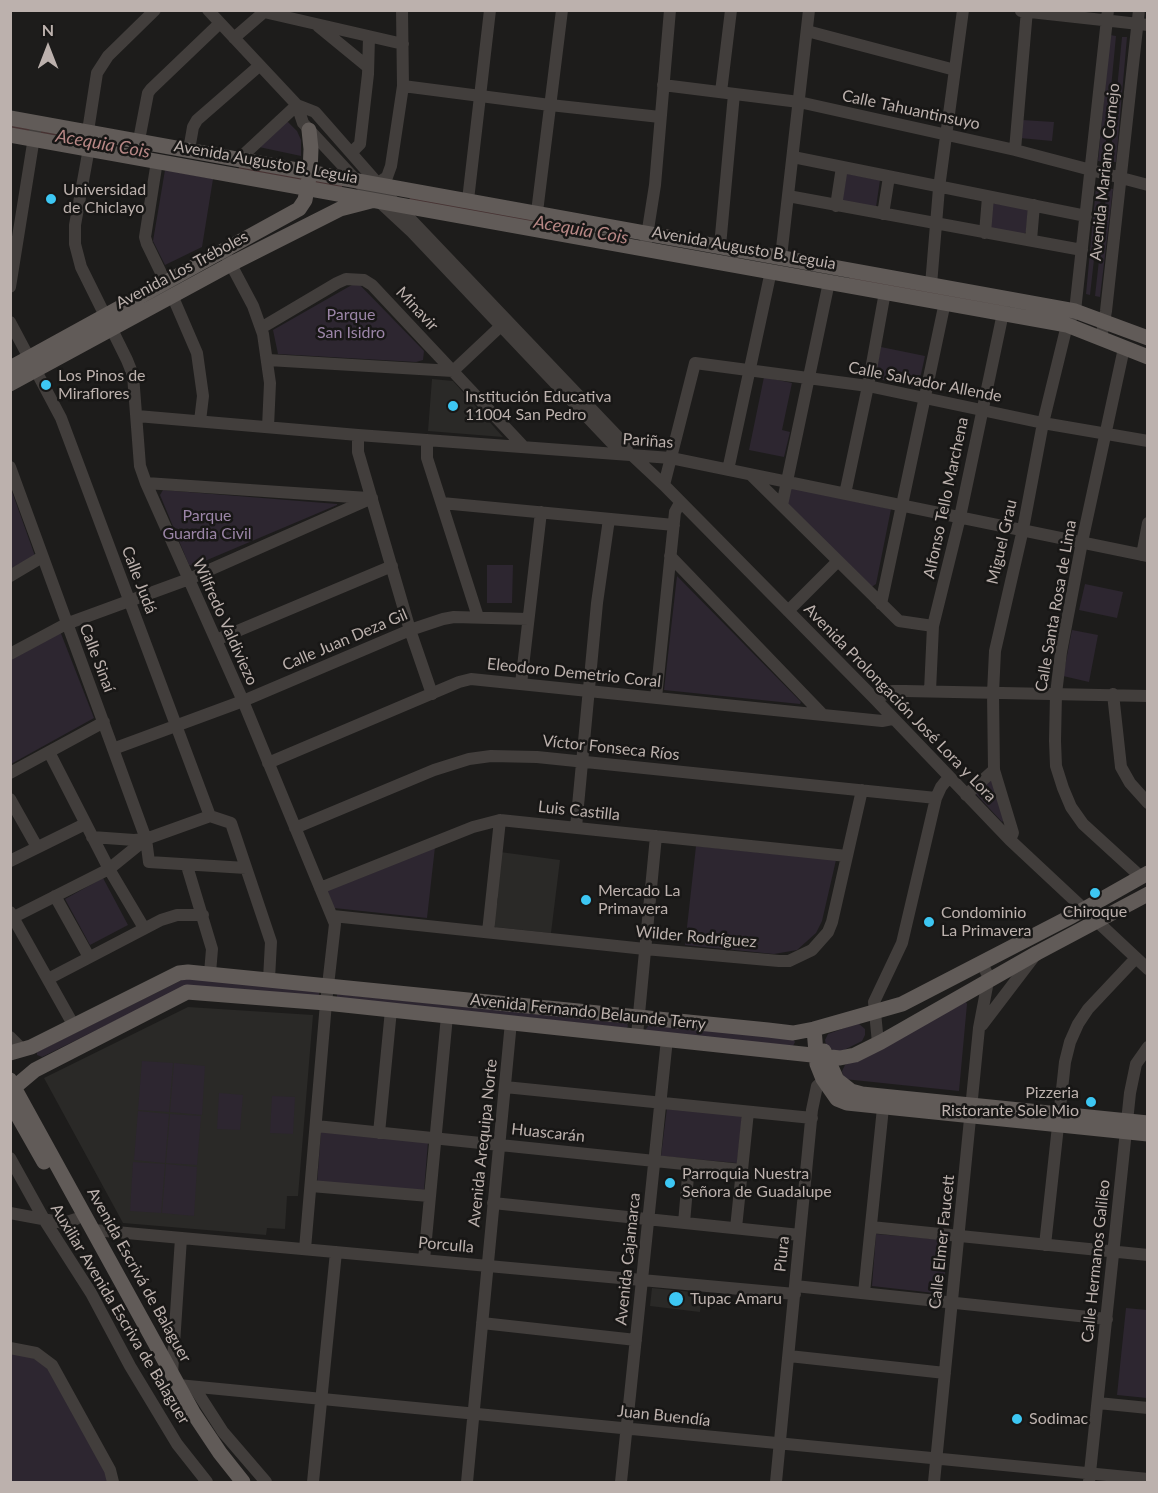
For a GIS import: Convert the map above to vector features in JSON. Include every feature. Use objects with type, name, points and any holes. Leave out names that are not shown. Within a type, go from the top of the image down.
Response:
[{"type":"main road","name":"Avenida Augusto B. Leguia","points":[[10,118],[35,131],[89,148],[157,161],[309,180],[356,179],[537,212],[771,272],[1003,313],[1105,321],[1148,338]]},
{"type":"main road","points":[[309,130],[309,180]]},
{"type":"main road","name":"Avenida Augusto B. Leguia","points":[[10,135],[35,131],[88,131],[239,159],[376,200],[646,241],[720,246],[931,285],[1071,318],[1102,337],[1148,357]]},
{"type":"main road","name":"Avenida Los Tréboles","points":[[10,384],[32,364],[107,322],[165,281],[298,209],[305,200],[309,180]]},
{"type":"main road","name":"Avenida Los Tréboles","points":[[107,322],[172,296],[340,209],[376,200]]},
{"type":"main road","name":"Avenida Los Tréboles","points":[[10,368],[32,364]]},
{"type":"main road","name":"Avenida Fernando Belaunde Terry","points":[[18,1051],[179,974],[188,972],[793,1033],[902,1004],[1144,875]]},
{"type":"main road","name":"Avenida Fernando Belaunde Terry","points":[[12,1090],[30,1074],[187,993],[326,1003],[840,1058],[855,1055],[878,1043],[1037,953],[1148,894]]},
{"type":"main road","points":[[814,1029],[828,1076],[851,1091],[884,1102],[1127,1126],[1148,1123]]},
{"type":"main road","points":[[18,1051],[22,1066],[30,1074]]},
{"type":"main road","name":"Avenida Escrivá de Balaguer","points":[[12,1090],[76,1219],[184,1417],[230,1482]]},
{"type":"main road","name":"Avenida Escrivá de Balaguer","points":[[12,1090],[181,1382],[217,1436],[243,1482]]},
{"type":"main road","points":[[1127,1126],[1148,1134]]},
{"type":"street","name":"Wilfredo Valdiviezo","points":[[155,10],[101,64],[94,84],[88,131],[89,148],[75,225],[75,244],[81,267],[128,360],[133,375],[140,466],[146,483],[243,701],[333,916],[336,930],[326,1003],[305,1249]]},
{"type":"street","points":[[208,10],[297,105],[239,159]]},
{"type":"street","points":[[378,183],[387,177],[391,166],[403,86],[402,10]]},
{"type":"street","points":[[468,200],[490,10]]},
{"type":"street","points":[[537,212],[562,10]]},
{"type":"street","points":[[646,241],[655,185],[670,10]]},
{"type":"street","points":[[720,246],[731,10]]},
{"type":"street","points":[[781,257],[809,10]]},
{"type":"street","points":[[931,285],[939,188],[963,10]]},
{"type":"street","points":[[1019,10],[1107,15],[1142,24]]},
{"type":"street","name":"Avenida Mariano Cornejo","points":[[1102,337],[1120,178],[1142,24],[1139,10]]},
{"type":"street","points":[[1015,150],[1027,11]]},
{"type":"street","points":[[234,38],[264,12],[403,44]]},
{"type":"street","name":"Avenida Mariano Cornejo","points":[[1071,318],[1082,250],[1107,15]]},
{"type":"street","points":[[314,22],[368,67]]},
{"type":"street","points":[[139,140],[148,93],[220,23]]},
{"type":"street","points":[[807,31],[955,70]]},
{"type":"street","points":[[351,153],[360,144],[369,36]]},
{"type":"street","points":[[189,150],[193,127],[197,120],[259,66]]},
{"type":"street","name":"Calle Tahuantinsuyo","points":[[663,85],[799,102],[1015,150],[1148,185]]},
{"type":"street","points":[[403,86],[660,117]]},
{"type":"street","name":"Avenida Prolongación José Lora y Lora","points":[[297,105],[303,123],[309,130],[376,200],[412,232],[504,323]]},
{"type":"street","name":"Avenida Prolongación José Lora y Lora","points":[[297,105],[315,112],[611,442],[633,456],[664,485],[1010,840],[1148,969]]},
{"type":"street","points":[[10,287],[35,131]]},
{"type":"street","points":[[792,157],[1086,216]]},
{"type":"street","points":[[157,161],[145,237],[165,281]]},
{"type":"street","points":[[836,206],[842,167]]},
{"type":"street","points":[[883,214],[889,177]]},
{"type":"street","points":[[788,196],[1082,250]]},
{"type":"street","points":[[985,232],[988,197]]},
{"type":"street","points":[[1031,240],[1034,205]]},
{"type":"street","points":[[224,250],[243,284],[261,328],[268,360],[270,405],[268,427]]},
{"type":"street","points":[[728,470],[771,272]]},
{"type":"street","name":"Minavir","points":[[261,328],[337,283],[357,278],[372,285],[523,446]]},
{"type":"street","points":[[782,505],[829,282]]},
{"type":"street","points":[[845,494],[885,292]]},
{"type":"street","points":[[172,296],[197,353],[203,396],[200,421]]},
{"type":"street","points":[[881,604],[945,302]]},
{"type":"street","name":"Alfonso Tello Marchena","points":[[930,692],[933,626],[960,517],[1003,313]]},
{"type":"street","name":"Miguel Grau","points":[[1010,840],[1013,833],[994,770],[993,693],[998,635],[1023,529],[1043,423],[1071,318]]},
{"type":"street","name":"Calle Judá","points":[[10,322],[61,418],[210,816]]},
{"type":"street","points":[[268,360],[453,371],[504,323]]},
{"type":"street","name":"Calle Santa Rosa de Lima","points":[[1124,348],[1061,652],[1056,694],[1055,741],[1056,766],[1067,797],[1083,824],[1144,875]]},
{"type":"street","name":"Calle Salvador Allende","points":[[671,458],[695,363],[868,386],[925,396],[1043,423],[1148,441]]},
{"type":"street","name":"Pariñas","points":[[137,416],[671,458],[1145,556]]},
{"type":"street","points":[[358,435],[358,452],[410,630],[432,694]]},
{"type":"street","points":[[427,440],[427,458],[478,618]]},
{"type":"street","points":[[664,485],[671,458]]},
{"type":"street","name":"Calle Sinaí","points":[[10,467],[146,839],[149,862],[187,866]]},
{"type":"street","points":[[751,475],[899,621],[933,626]]},
{"type":"street","points":[[146,483],[372,498]]},
{"type":"street","points":[[10,654],[66,624],[189,579],[372,498]]},
{"type":"street","points":[[442,503],[674,525]]},
{"type":"street","points":[[656,698],[675,512],[680,503]]},
{"type":"street","points":[[521,684],[541,512]]},
{"type":"street","points":[[576,827],[597,603],[609,519]]},
{"type":"street","points":[[1145,556],[1148,523]]},
{"type":"street","points":[[670,556],[824,715]]},
{"type":"street","points":[[10,576],[42,557]]},
{"type":"street","points":[[788,611],[838,561]]},
{"type":"street","points":[[216,640],[392,566]]},
{"type":"street","name":"Calle Juan Deza Gil","points":[[113,749],[243,701],[410,630],[443,619],[528,619]]},
{"type":"street","name":"Eleodoro Demetrio Coral","points":[[268,763],[459,682],[471,679],[882,721],[892,719]]},
{"type":"street","points":[[875,699],[892,691],[1148,696]]},
{"type":"street","points":[[1113,694],[1121,767],[1145,796]]},
{"type":"street","points":[[10,773],[104,722]]},
{"type":"street","points":[[49,753],[92,837],[144,928]]},
{"type":"street","name":"Víctor Fonseca Ríos","points":[[295,828],[434,770],[470,759],[513,755],[936,798]]},
{"type":"street","points":[[966,795],[994,770]]},
{"type":"street","points":[[878,1043],[874,1002],[902,943],[936,798],[941,787],[950,777]]},
{"type":"street","name":"Wilder Rodríguez","points":[[333,916],[778,961],[800,957],[812,950],[828,932],[832,922],[862,790]]},
{"type":"street","points":[[10,799],[38,847]]},
{"type":"street","points":[[74,1026],[11,916],[109,868],[146,839],[210,816],[231,824],[271,942],[269,980]]},
{"type":"street","points":[[488,932],[500,820]]},
{"type":"street","name":"Luis Castilla","points":[[320,888],[473,827],[500,820],[847,856]]},
{"type":"street","points":[[10,861],[85,824]]},
{"type":"street","points":[[637,1035],[656,836]]},
{"type":"street","points":[[92,837],[146,839]]},
{"type":"street","points":[[210,974],[212,949],[187,866],[246,868]]},
{"type":"street","points":[[55,896],[89,957]]},
{"type":"street","points":[[48,979],[168,917],[203,915]]},
{"type":"street","points":[[979,1029],[1037,953]]},
{"type":"street","points":[[1045,1245],[1065,1062],[1070,1042],[1088,1009],[1136,958]]},
{"type":"street","name":"Calle Elmer Faucett","points":[[934,1482],[979,1029],[988,981],[982,963]]},
{"type":"street","points":[[379,1132],[391,1010]]},
{"type":"street","points":[[424,1260],[447,1016]]},
{"type":"street","name":"Avenida Arequipa Norte","points":[[467,1482],[511,1022]]},
{"type":"street","points":[[10,1037],[18,1051]]},
{"type":"street","name":"Avenida Cajamarca","points":[[621,1482],[667,1039]]},
{"type":"street","name":"Calle Hermanos Galileo","points":[[1090,1478],[1132,1077],[1136,1064],[1148,1047]]},
{"type":"street","name":"Piura","points":[[776,1482],[812,1118],[817,1086],[828,1076]]},
{"type":"street","points":[[505,1087],[812,1118]]},
{"type":"street","points":[[864,1293],[884,1102]]},
{"type":"street","points":[[736,1228],[748,1112]]},
{"type":"street","name":"Huascarán","points":[[316,1126],[742,1170]]},
{"type":"street","name":"Auxiliar Avenida Escriva de Balaguer","points":[[10,1158],[45,1221],[91,1293],[130,1366],[177,1444],[207,1482]]},
{"type":"street","points":[[684,1223],[689,1165]]},
{"type":"street","points":[[310,1186],[429,1196]]},
{"type":"street","points":[[493,1203],[800,1235]]},
{"type":"street","points":[[10,1213],[64,1223],[76,1219]]},
{"type":"street","points":[[10,1221],[26,1223],[45,1221]]},
{"type":"street","points":[[871,1227],[1148,1256]]},
{"type":"street","name":"Porculla","points":[[94,1230],[642,1280],[864,1293],[1107,1319]]},
{"type":"street","points":[[181,1238],[181,1382]]},
{"type":"street","points":[[313,1482],[336,1252]]},
{"type":"street","points":[[482,1323],[636,1340]]},
{"type":"street","points":[[10,1348],[26,1349],[36,1353],[52,1365],[110,1470],[113,1482]]},
{"type":"street","points":[[789,1356],[945,1373]]},
{"type":"street","name":"Juan Buendía","points":[[181,1382],[322,1399],[936,1459],[1090,1478],[1148,1479]]},
{"type":"street","points":[[1098,1403],[1148,1408]]},
{"type":"street","points":[[217,1436],[266,1482]]},
{"type":"shaded area","name":"Institución Educativa 11004 San Pedro","points":[[432,379],[453,381],[503,437],[428,431]]},
{"type":"shaded area","points":[[500,852],[560,860],[551,933],[495,927],[492,922],[493,907],[497,904],[498,898],[495,896]]},
{"type":"shaded area","points":[[188,1007],[313,1015],[298,1196],[287,1196],[285,1229],[267,1228],[266,1235],[123,1223],[44,1078]]},
{"type":"shaded area","name":"Tupac Amaru","points":[[652,1288],[702,1293],[700,1312],[650,1306]]},
{"type":"green space","points":[[1110,35],[1116,36],[1104,162],[1098,161]]},
{"type":"green space","points":[[1122,37],[1127,37],[1116,162],[1110,162]]},
{"type":"green space","points":[[1022,120],[1054,122],[1052,141],[1020,138]]},
{"type":"green space","points":[[287,121],[297,131],[301,140],[301,156],[259,147]]},
{"type":"green space","points":[[165,170],[213,179],[202,247],[165,265],[153,241]]},
{"type":"green space","points":[[844,173],[880,180],[876,207],[839,201]]},
{"type":"green space","points":[[1096,187],[1102,188],[1090,295],[1086,294]]},
{"type":"green space","points":[[1107,188],[1113,189],[1100,297],[1095,296]]},
{"type":"green space","points":[[990,203],[1027,208],[1026,232],[1024,234],[988,229]]},
{"type":"green space","name":"Parque San Isidro","points":[[357,282],[424,351],[423,360],[416,362],[278,354],[273,330]]},
{"type":"green space","points":[[881,347],[925,356],[918,388],[874,378]]},
{"type":"green space","points":[[764,377],[792,383],[782,430],[790,432],[784,457],[749,450]]},
{"type":"green space","points":[[10,486],[35,556],[10,569]]},
{"type":"green space","points":[[788,487],[891,509],[876,584],[870,588],[785,502]]},
{"type":"green space","name":"Parque Guardia Civil","points":[[163,490],[337,505],[193,566],[189,565],[160,495]]},
{"type":"green space","points":[[487,565],[513,565],[512,603],[487,603]]},
{"type":"green space","points":[[677,576],[801,702],[800,704],[664,690]]},
{"type":"green space","points":[[1085,584],[1123,592],[1117,618],[1079,610]]},
{"type":"green space","points":[[1072,630],[1098,635],[1089,682],[1063,676]]},
{"type":"green space","points":[[60,631],[94,718],[11,764],[11,657]]},
{"type":"green space","points":[[992,779],[1004,820],[1002,822],[975,793]]},
{"type":"green space","points":[[696,846],[836,860],[822,921],[816,933],[797,950],[774,954],[685,945]]},
{"type":"green space","points":[[435,847],[427,918],[334,908],[327,890]]},
{"type":"green space","points":[[103,878],[128,925],[90,945],[65,899]]},
{"type":"green space","points":[[186,978],[319,992],[319,995],[316,997],[184,987],[42,1057],[37,1055],[37,1052]]},
{"type":"green space","points":[[337,994],[627,1023],[628,1026],[627,1028],[337,998]]},
{"type":"green space","points":[[966,1002],[959,1091],[844,1079],[842,1071],[845,1065]]},
{"type":"green space","points":[[858,1023],[865,1029],[862,1041],[842,1051],[834,1051],[826,1045],[825,1040],[828,1034]]},
{"type":"green space","points":[[649,1025],[793,1039],[795,1042],[793,1046],[647,1032]]},
{"type":"green space","points":[[142,1061],[173,1063],[169,1112],[138,1110]]},
{"type":"green space","points":[[174,1063],[205,1066],[202,1115],[170,1112]]},
{"type":"green space","points":[[219,1093],[243,1095],[240,1130],[217,1129]]},
{"type":"green space","points":[[272,1096],[295,1097],[293,1134],[270,1133]]},
{"type":"green space","points":[[667,1108],[741,1116],[737,1163],[661,1156]]},
{"type":"green space","points":[[138,1111],[169,1114],[165,1163],[134,1160]]},
{"type":"green space","points":[[170,1114],[201,1116],[197,1165],[166,1163]]},
{"type":"green space","points":[[321,1131],[428,1142],[424,1190],[317,1184]]},
{"type":"green space","points":[[133,1162],[165,1164],[161,1213],[130,1211]]},
{"type":"green space","points":[[166,1164],[197,1167],[194,1216],[162,1213]]},
{"type":"green space","points":[[876,1234],[948,1240],[943,1294],[872,1286]]},
{"type":"green space","points":[[1126,1308],[1147,1310],[1147,1398],[1117,1395]]},
{"type":"green space","points":[[10,1352],[25,1353],[46,1364],[107,1473],[108,1482],[11,1482]]},
{"type":"waterway","name":"Acequia Cois","points":[[10,127],[81,140]]},
{"type":"waterway","name":"Acequia Cois","points":[[243,169],[338,185]]},
{"type":"waterway","name":"Acequia Cois","points":[[414,199],[577,229]]},
{"type":"waterway","name":"Acequia Cois","points":[[854,279],[1003,306]]},
{"type":"place","name":"Universidad de Chiclayo","points":[[51,199]]},
{"type":"place","name":"Los Pinos de Miraflores","points":[[46,385]]},
{"type":"place","name":"Institución Educativa 11004 San Pedro","points":[[453,406]]},
{"type":"place","name":"Chiroque","points":[[1095,893]]},
{"type":"place","name":"Mercado La Primavera","points":[[586,900]]},
{"type":"place","name":"Condominio La Primavera","points":[[929,922]]},
{"type":"place","name":"Pizzeria Ristorante Sole Mio","points":[[1091,1102]]},
{"type":"place","name":"Parroquia Nuestra Señora de Guadalupe","points":[[670,1183]]},
{"type":"place","name":"Tupac Amaru","points":[[676,1299]]},
{"type":"place","name":"Sodimac","points":[[1017,1419]]}]
